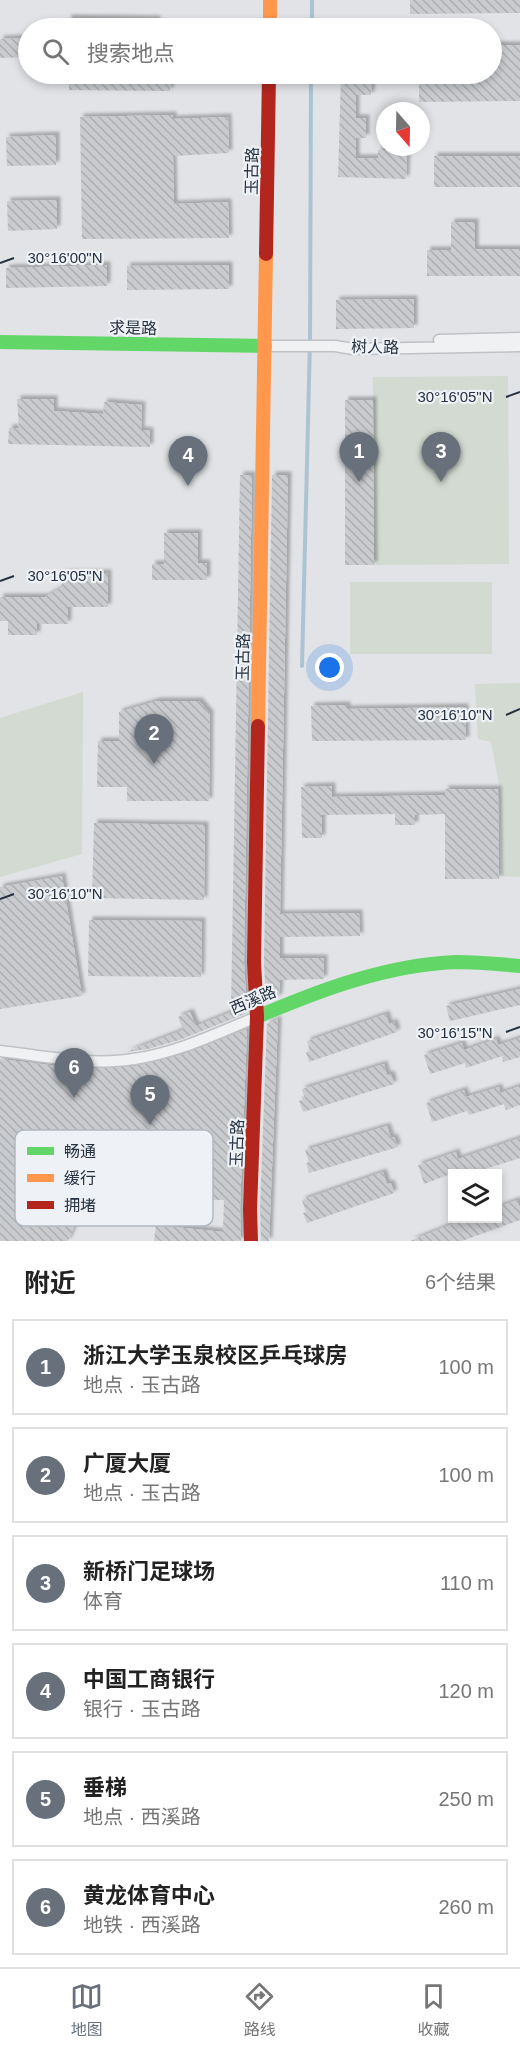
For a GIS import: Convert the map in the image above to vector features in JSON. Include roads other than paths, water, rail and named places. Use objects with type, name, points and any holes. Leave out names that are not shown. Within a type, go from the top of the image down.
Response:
[{"type":"main road","points":[[270,0],[270,18]]},
{"type":"main road","name":"玉古路","points":[[251,1241],[250,1209],[257,1017],[254,962],[269,84]]},
{"type":"main road","name":"求是路","points":[[0,342],[265,346]]},
{"type":"main road","name":"西溪路","points":[[257,1017],[352,980],[386,972],[448,963],[520,966]]},
{"type":"street","name":"树人路","points":[[339,346],[364,343],[520,338]]},
{"type":"street","points":[[265,346],[339,346]]},
{"type":"street","name":"树人路","points":[[339,346],[353,349],[520,346]]},
{"type":"street","name":"西溪路","points":[[0,1052],[62,1059],[111,1061],[134,1059],[187,1046],[257,1017]]},
{"type":"waterway","points":[[312,0],[312,18]]},
{"type":"waterway","points":[[302,666],[310,341],[311,84]]},
{"type":"place","name":"浙江大学玉泉校区乒乓球房","points":[[359,482]]},
{"type":"place","name":"新桥门足球场","points":[[441,482]]},
{"type":"place","name":"中国工商银行","points":[[188,486]]},
{"type":"place","name":"广厦大厦","points":[[154,764]]},
{"type":"place","name":"黄龙体育中心","points":[[74,1098]]},
{"type":"place","name":"垂梯","points":[[150,1125]]}]
